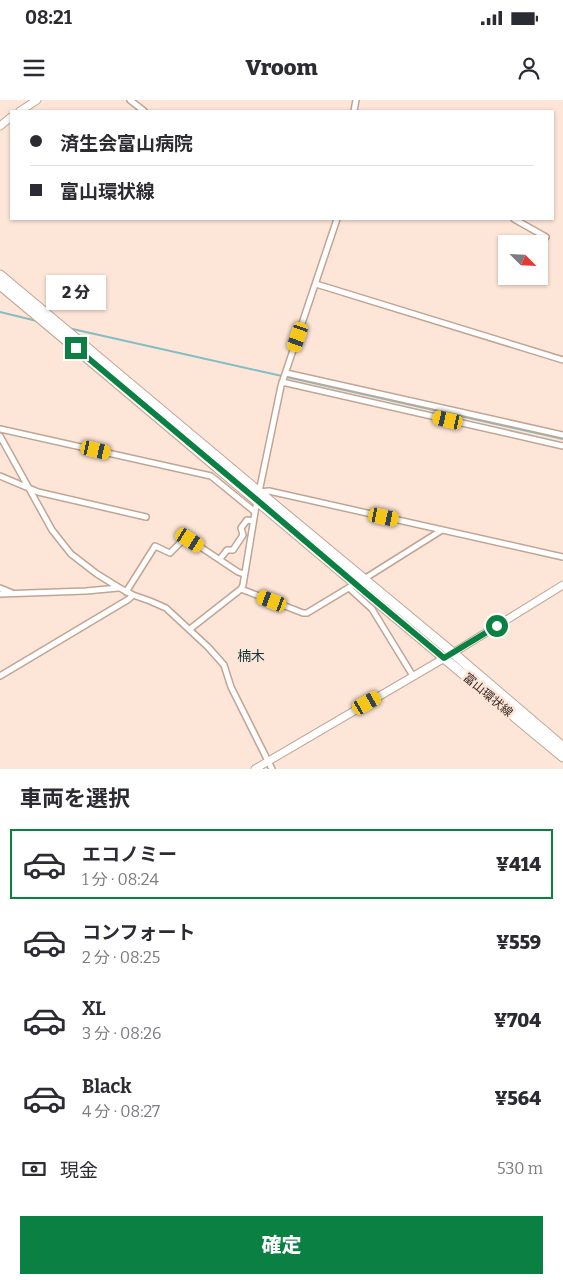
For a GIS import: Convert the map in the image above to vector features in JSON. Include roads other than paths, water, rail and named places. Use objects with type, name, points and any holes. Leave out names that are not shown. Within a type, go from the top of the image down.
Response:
[{"type":"main road","name":"富山環状線","points":[[0,275],[258,496],[352,586],[444,658],[563,757]]},
{"type":"main road","name":"富山環状線","points":[[0,285],[258,496],[364,579],[563,747]]},
{"type":"street","points":[[22,110],[38,100]]},
{"type":"street","points":[[130,100],[143,110]]},
{"type":"street","points":[[0,126],[10,118]]},
{"type":"street","points":[[190,629],[241,589],[282,382],[337,220]]},
{"type":"street","points":[[516,220],[542,235]]},
{"type":"street","points":[[316,284],[563,360]]},
{"type":"street","points":[[286,372],[563,434]]},
{"type":"street","points":[[282,382],[563,446]]},
{"type":"street","points":[[0,428],[211,476],[255,512]]},
{"type":"street","points":[[542,442],[544,430]]},
{"type":"street","points":[[0,436],[52,530],[71,554],[118,588],[166,608],[190,629],[224,665],[231,687],[272,769]]},
{"type":"street","points":[[0,476],[38,492],[146,517]]},
{"type":"street","points":[[258,496],[269,491],[563,557]]},
{"type":"street","points":[[220,559],[226,550],[233,550],[243,535],[242,528],[247,520],[253,521]]},
{"type":"street","points":[[364,579],[442,530]]},
{"type":"street","points":[[126,592],[155,546],[170,553],[182,541],[190,540],[238,572],[244,574]]},
{"type":"street","points":[[254,769],[453,653],[563,585]]},
{"type":"street","points":[[241,589],[303,614],[352,586],[372,609],[413,676]]},
{"type":"street","points":[[0,588],[14,594]]},
{"type":"street","points":[[0,594],[118,588]]},
{"type":"street","points":[[0,676],[133,595]]},
{"type":"waterway","points":[[0,312],[37,321]]},
{"type":"waterway","points":[[68,328],[563,439]]},
{"type":"district","name":"楠木","points":[[251,656]]}]
